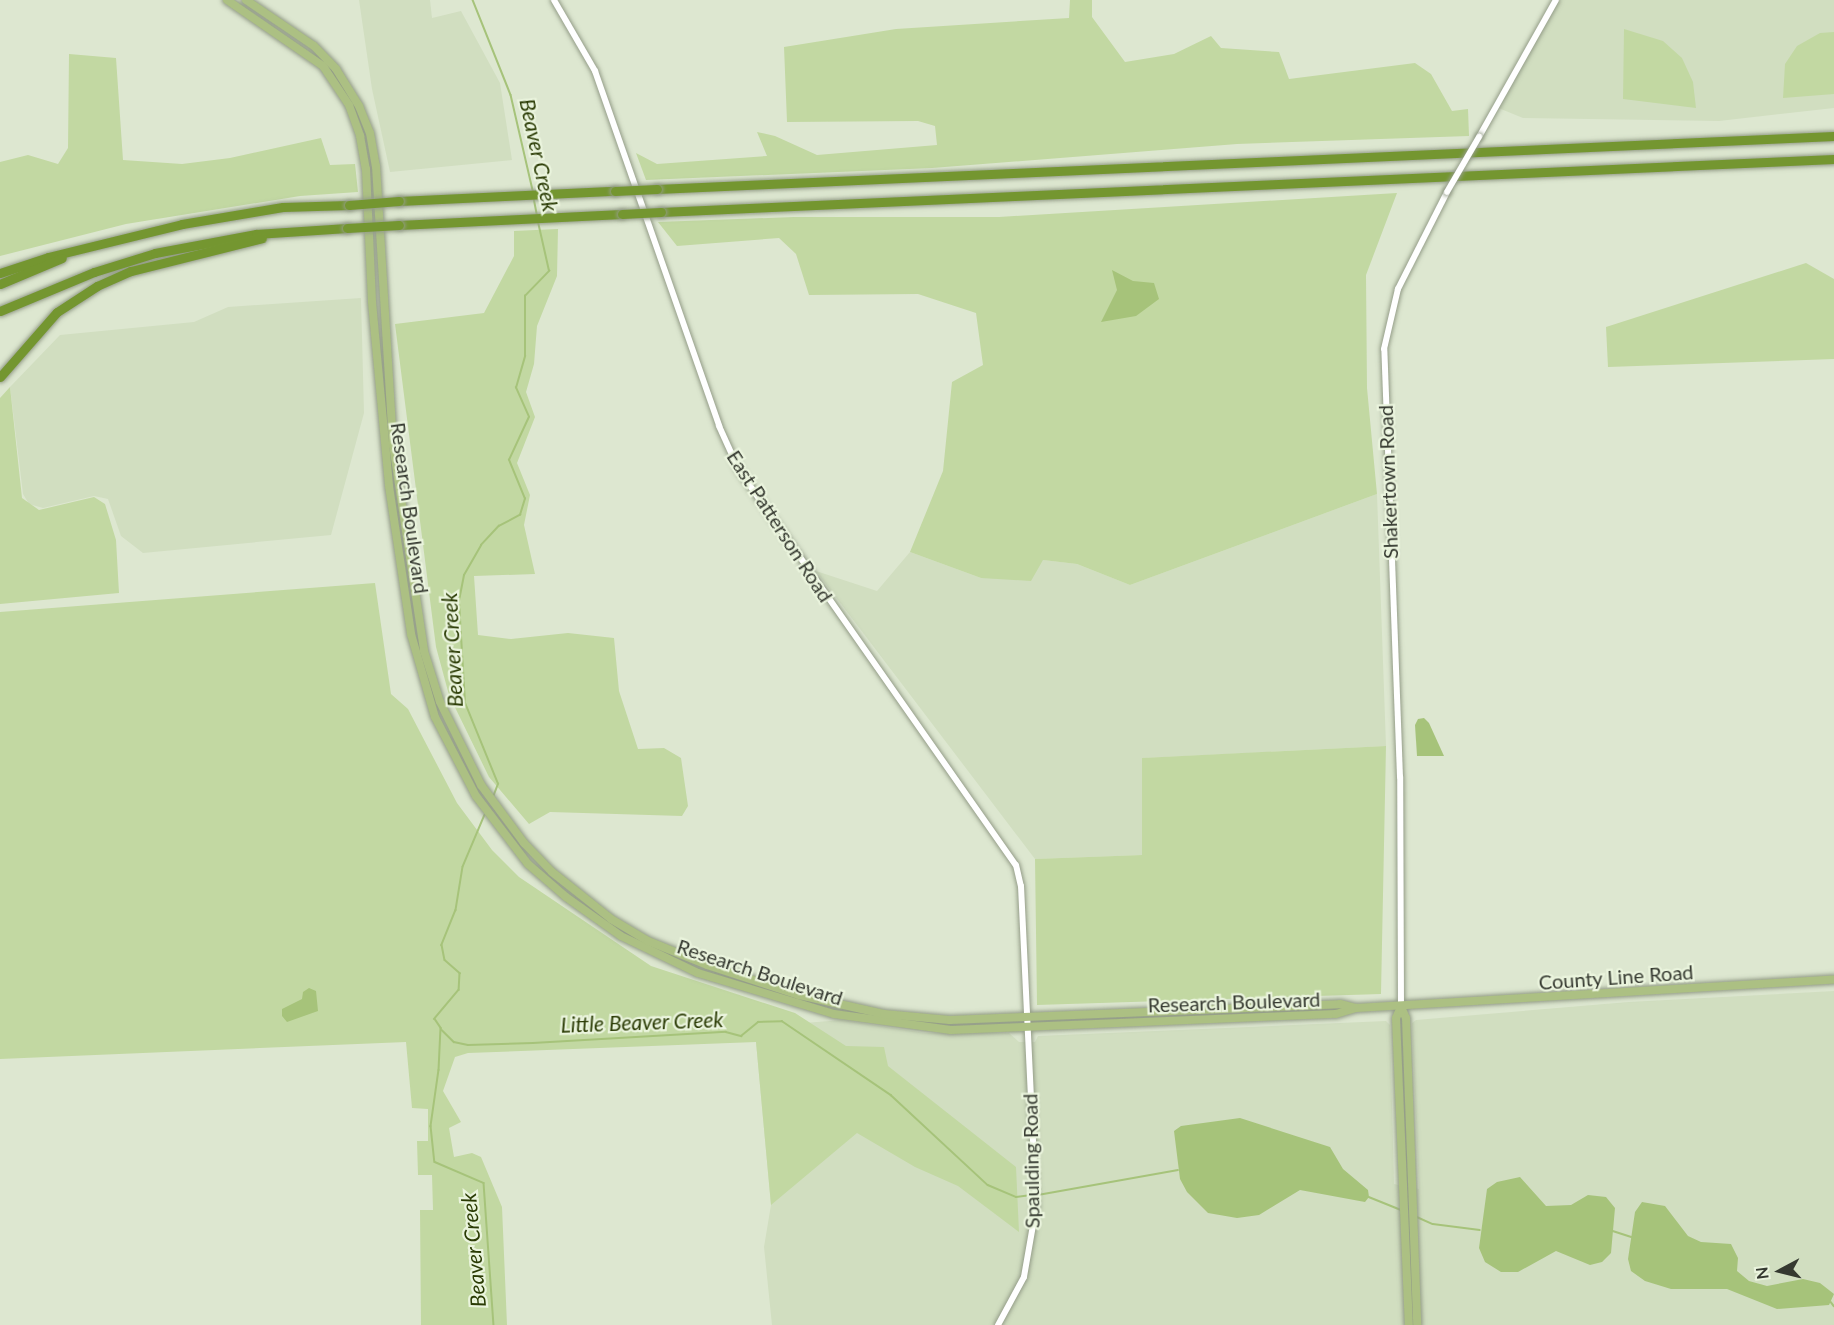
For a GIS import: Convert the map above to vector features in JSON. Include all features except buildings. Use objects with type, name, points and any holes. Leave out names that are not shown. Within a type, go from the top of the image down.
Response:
[{"type":"highway","points":[[0,273],[110,242],[230,215],[283,207],[1834,136]]},
{"type":"highway","points":[[0,311],[83,276],[155,254],[289,231],[1834,159]]},
{"type":"highway","points":[[0,377],[57,312],[97,286],[153,265],[289,231]]},
{"type":"highway","points":[[0,284],[110,242]]},
{"type":"main road","name":"Research Boulevard","points":[[227,0],[299,46],[323,66],[349,105],[360,136],[366,169],[384,444],[411,634],[435,717],[476,796],[501,832],[528,864],[575,904],[621,936],[698,973],[834,1014],[886,1024],[951,1030],[1027,1022],[1222,1014],[1336,1014],[1356,1008],[1401,1007]]},
{"type":"main road","name":"Research Boulevard","points":[[246,0],[314,46],[336,69],[359,106],[370,133],[376,166],[389,402],[412,581],[424,651],[440,702],[481,785],[507,822],[552,872],[612,919],[648,941],[707,965],[800,995],[884,1014],[950,1020],[1027,1022]]},
{"type":"main road","name":"County Line Road","points":[[1401,1007],[1834,980]]},
{"type":"main road","points":[[1401,1007],[1396,1018],[1409,1325]]},
{"type":"main road","points":[[1401,1007],[1406,1018],[1417,1325]]},
{"type":"street","name":"East Patterson Road","points":[[554,0],[595,70],[719,426],[739,470],[1016,865],[1021,886],[1027,1022]]},
{"type":"street","name":"Shakertown Road","points":[[1401,1007],[1400,777],[1384,349],[1398,289],[1448,192],[1556,0]]},
{"type":"street","name":"Spaulding Road","points":[[998,1325],[1024,1277],[1036,1208],[1027,1022]]},
{"type":"shaded area","points":[[359,0],[430,0],[432,18],[461,11],[500,83],[512,160],[390,172],[372,89]]},
{"type":"shaded area","points":[[1070,0],[1092,0],[1092,17],[1125,62],[1174,54],[1211,36],[1221,48],[1279,52],[1289,79],[1415,63],[1431,74],[1452,111],[1468,109],[1469,136],[1237,144],[932,168],[646,180],[636,153],[657,164],[767,156],[757,132],[775,136],[817,155],[937,145],[935,126],[918,121],[787,122],[784,47],[896,29],[1069,18]]},
{"type":"shaded area","points":[[1556,0],[1834,0],[1834,108],[1719,121],[1523,118],[1496,107]]},
{"type":"shaded area","points":[[1624,29],[1663,41],[1682,58],[1693,82],[1696,108],[1623,99]]},
{"type":"shaded area","points":[[1834,32],[1834,94],[1783,98],[1785,64],[1797,46],[1820,33]]},
{"type":"shaded area","points":[[69,54],[116,58],[123,160],[182,164],[230,158],[321,138],[330,165],[355,164],[358,192],[300,196],[126,224],[0,256],[0,162],[28,155],[58,164],[68,148]]},
{"type":"shaded area","points":[[1397,193],[1366,275],[1367,388],[1377,494],[1130,585],[1077,564],[1043,560],[1031,581],[981,578],[910,552],[943,471],[952,382],[983,365],[976,313],[918,294],[809,295],[796,254],[779,238],[677,246],[658,222],[794,217],[999,217]]},
{"type":"shaded area","points":[[558,229],[557,276],[537,326],[534,364],[526,392],[535,417],[517,463],[530,495],[524,525],[535,574],[474,576],[478,635],[511,639],[568,633],[614,638],[619,691],[638,749],[664,748],[681,758],[688,806],[682,816],[550,812],[529,824],[489,777],[449,695],[436,647],[395,324],[484,313],[514,256],[514,231]]},
{"type":"shaded area","points":[[1806,263],[1834,279],[1834,359],[1608,367],[1606,327]]},
{"type":"shaded area","points":[[1112,270],[1133,281],[1154,283],[1159,299],[1136,316],[1101,322],[1117,290]]},
{"type":"shaded area","points":[[361,298],[364,413],[331,535],[143,553],[121,536],[108,499],[94,496],[43,508],[29,504],[23,494],[10,387],[60,335],[194,322],[228,307]]},
{"type":"shaded area","points":[[10,387],[22,498],[39,510],[94,497],[105,504],[116,540],[119,593],[0,604],[0,398]]},
{"type":"shaded area","points":[[1377,494],[1386,746],[1143,758],[1142,855],[1035,859],[816,571],[877,591],[910,552],[981,578],[1043,560],[1077,564],[1130,585]]},
{"type":"shaded area","points":[[375,583],[391,694],[408,709],[457,803],[492,850],[519,877],[651,966],[795,1013],[846,1046],[884,1047],[888,1066],[1016,1167],[1019,1232],[958,1186],[915,1167],[857,1133],[771,1205],[756,1042],[468,1053],[455,1057],[443,1091],[461,1122],[449,1128],[454,1157],[472,1153],[481,1157],[502,1207],[507,1325],[421,1325],[420,1210],[433,1210],[432,1175],[418,1175],[417,1141],[428,1141],[428,1109],[412,1108],[406,1042],[0,1059],[0,612]]},
{"type":"shaded area","points":[[1424,718],[1429,723],[1444,756],[1417,756],[1415,725],[1418,719]]},
{"type":"shaded area","points":[[1386,746],[1381,994],[1037,1005],[1035,859],[1142,855],[1142,758]]},
{"type":"shaded area","points":[[309,988],[316,991],[318,1011],[287,1022],[282,1016],[282,1009],[302,999],[303,992]]},
{"type":"shaded area","points":[[1834,991],[1834,1325],[772,1325],[764,1247],[771,1205],[756,1042],[792,1024],[842,1020],[925,1033],[1009,1033],[1019,1042],[1035,1042],[1038,1036],[1386,1021],[1390,1025],[1394,1184],[1419,1189],[1412,1023],[1416,1020],[1629,1002]]},
{"type":"shaded area","points":[[1240,1118],[1330,1147],[1343,1169],[1368,1190],[1369,1197],[1365,1202],[1300,1190],[1259,1215],[1237,1218],[1208,1213],[1187,1192],[1180,1179],[1174,1131],[1181,1126]]},
{"type":"shaded area","points":[[1520,1177],[1546,1206],[1571,1205],[1588,1195],[1606,1197],[1615,1208],[1611,1253],[1602,1262],[1590,1265],[1556,1251],[1518,1272],[1501,1272],[1485,1262],[1479,1248],[1487,1189],[1497,1182]]},
{"type":"shaded area","points":[[1642,1202],[1665,1206],[1688,1236],[1701,1242],[1731,1244],[1738,1258],[1737,1271],[1749,1281],[1767,1286],[1803,1279],[1820,1283],[1834,1294],[1829,1305],[1777,1309],[1727,1289],[1671,1289],[1645,1281],[1631,1271],[1628,1259],[1635,1212]]},
{"type":"waterway","name":"Beaver Creek","points":[[473,0],[511,95],[533,190]]},
{"type":"waterway","name":"Beaver Creek","points":[[534,198],[537,214]]},
{"type":"waterway","name":"Beaver Creek","points":[[493,797],[498,784],[465,703],[459,601],[464,575],[481,545],[499,526],[520,515],[525,499],[509,460],[529,417],[516,388],[525,356],[525,296],[549,271],[538,222]]},
{"type":"waterway","name":"Beaver Creek","points":[[485,815],[463,867],[456,910],[442,945],[445,960],[460,973],[459,990],[435,1019],[441,1028],[439,1070],[431,1126],[435,1162],[484,1183],[494,1325]]},
{"type":"waterway","name":"Little Beaver Creek","points":[[442,1030],[454,1042],[468,1045],[726,1032],[741,1036],[758,1022],[782,1021],[891,1095],[988,1185],[1016,1197],[1033,1195]]},
{"type":"waterway","name":"Little Beaver Creek","points":[[1038,1195],[1178,1170]]},
{"type":"waterway","points":[[1369,1197],[1401,1210]]},
{"type":"waterway","points":[[1417,1217],[1433,1224],[1480,1230]]},
{"type":"waterway","points":[[1613,1231],[1631,1237]]},
{"type":"waterway","name":"Little Beaver Creek","points":[[1831,1302],[1834,1306]]}]
